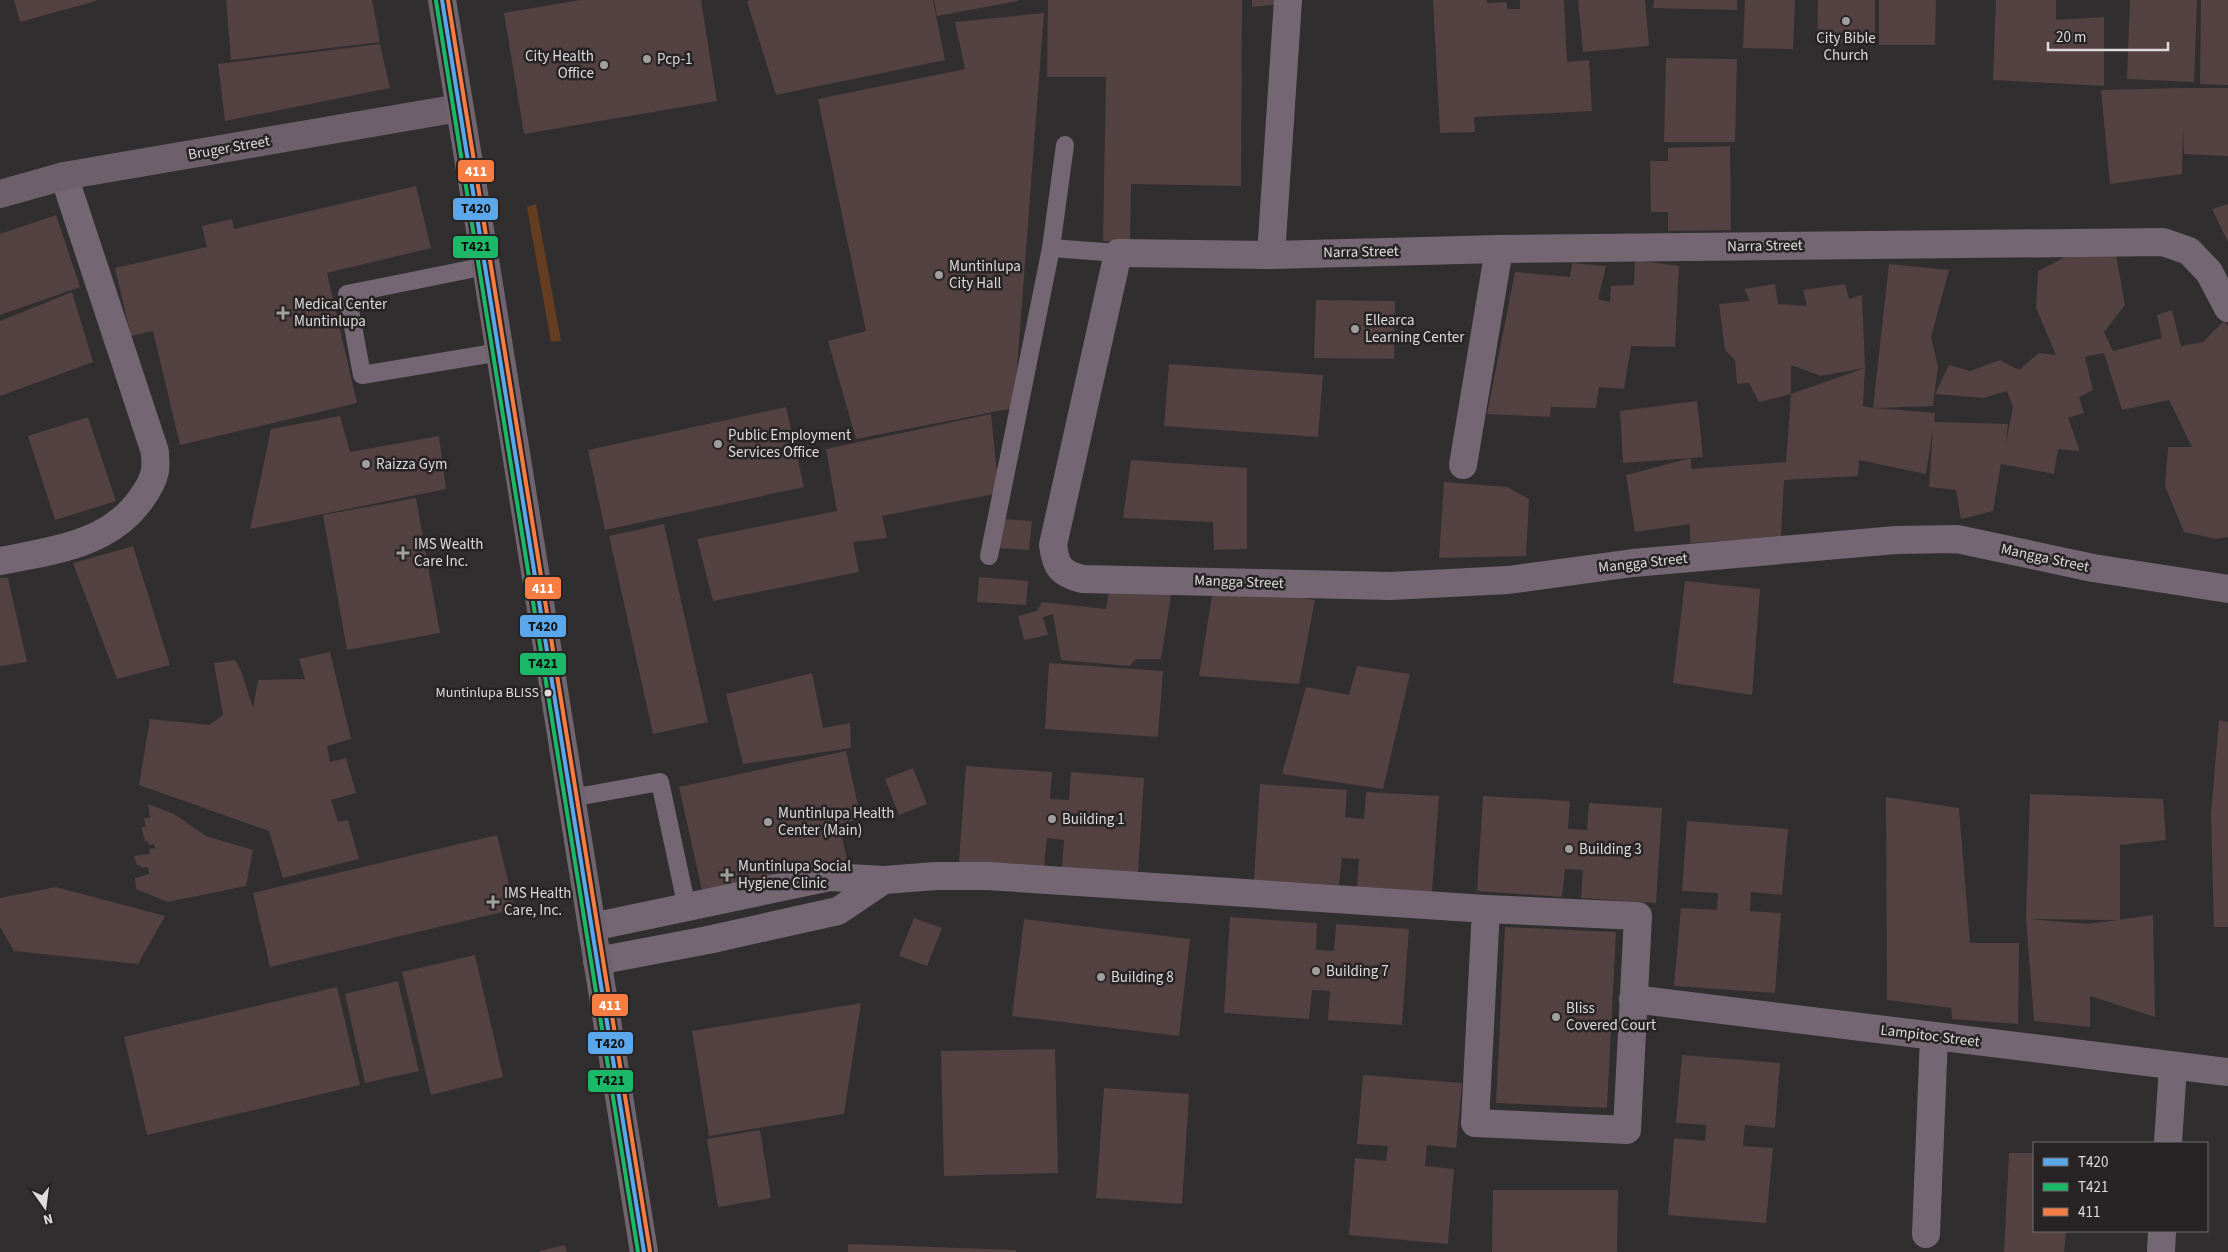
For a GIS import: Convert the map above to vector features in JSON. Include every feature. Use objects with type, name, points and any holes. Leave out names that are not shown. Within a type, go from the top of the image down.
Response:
[{"type":"highway","points":[[442,0],[644,1252]]},
{"type":"street","points":[[1271,255],[1288,0]]},
{"type":"street","name":"Bruger Street","points":[[0,194],[64,176],[459,108]]},
{"type":"street","points":[[0,561],[64,548],[91,539],[117,525],[134,510],[148,488],[155,472],[155,452],[64,176]]},
{"type":"street","name":"Narra Street","points":[[1118,253],[1271,255],[1499,249],[2162,242],[2189,251],[2209,272],[2228,308]]},
{"type":"street","points":[[1463,465],[1499,249]]},
{"type":"street","name":"Mangga Street","points":[[1118,253],[1053,545],[1058,567],[1067,575],[1082,579],[1391,586],[1508,580],[1633,563],[1896,540],[1957,539],[2093,568],[2228,589]]},
{"type":"street","points":[[592,927],[830,878],[884,880],[936,876],[988,876],[1486,909],[1638,916],[1627,1130],[1475,1123],[1486,909]]},
{"type":"street","points":[[597,961],[708,940],[838,911],[884,880]]},
{"type":"street","name":"Lampitoc Street","points":[[1633,999],[2228,1072]]},
{"type":"street","points":[[1926,1234],[1934,1037]]},
{"type":"street","points":[[2168,1142],[2173,1066]]},
{"type":"street","points":[[2161,1252],[2162,1232]]},
{"type":"lane","points":[[990,556],[1052,248],[1066,144]]},
{"type":"lane","points":[[1052,248],[1118,253]]},
{"type":"lane","points":[[486,266],[347,294],[362,375],[500,352]]},
{"type":"lane","points":[[571,798],[660,782],[687,908]]},
{"type":"shaded area","points":[[536,204],[561,341],[551,342],[527,207]]},
{"type":"building","points":[[14,0],[96,0],[96,1],[20,22]]},
{"type":"building","points":[[226,0],[372,0],[380,42],[231,60]]},
{"type":"building","points":[[580,0],[701,0],[717,101],[524,134],[504,13]]},
{"type":"building","points":[[933,0],[945,60],[776,95],[747,1]]},
{"type":"building","points":[[934,0],[1018,0],[1018,1],[937,16]]},
{"type":"building","points":[[1048,0],[1242,0],[1241,186],[1131,184],[1130,241],[1103,241],[1106,77],[1047,77]]},
{"type":"building","points":[[1252,0],[1281,0],[1281,4],[1252,7]]},
{"type":"building","points":[[1433,0],[1487,0],[1487,3],[1507,2],[1507,9],[1520,9],[1520,0],[1564,0],[1567,62],[1589,60],[1592,111],[1474,117],[1475,132],[1440,133]]},
{"type":"building","points":[[1578,0],[1645,0],[1649,46],[1583,52]]},
{"type":"building","points":[[1654,0],[1737,0],[1737,10],[1653,8]]},
{"type":"building","points":[[1745,0],[1795,0],[1793,49],[1743,48]]},
{"type":"building","name":"City Bible Church","points":[[1818,0],[1875,0],[1875,44],[1817,43]]},
{"type":"building","points":[[1879,0],[1936,0],[1935,45],[1879,45]]},
{"type":"building","points":[[1996,0],[2056,0],[2056,20],[2104,17],[2104,86],[1993,80]]},
{"type":"building","points":[[2130,0],[2197,0],[2194,82],[2127,79]]},
{"type":"building","points":[[2201,0],[2228,0],[2228,85],[2200,84]]},
{"type":"building","name":"Muntinlupa City Hall","points":[[1044,13],[1014,408],[856,439],[828,341],[866,331],[818,99],[965,69],[955,22]]},
{"type":"building","points":[[380,44],[390,88],[225,121],[218,64]]},
{"type":"building","points":[[1666,58],[1737,59],[1735,142],[1664,142]]},
{"type":"building","points":[[2228,88],[2228,156],[2184,154],[2183,129],[2182,174],[2110,184],[2101,90]]},
{"type":"building","points":[[1730,146],[1731,230],[1668,231],[1668,212],[1651,212],[1650,161],[1668,161],[1668,148]]},
{"type":"building","name":"Medical Center Muntinlupa","points":[[416,186],[431,248],[327,273],[357,403],[180,445],[153,331],[131,336],[115,268],[207,247],[202,226],[232,219],[234,229]]},
{"type":"building","points":[[2228,204],[2228,242],[2212,209]]},
{"type":"building","points":[[56,215],[80,287],[0,315],[0,234]]},
{"type":"building","points":[[2092,243],[2115,249],[2125,305],[2104,332],[2113,351],[2162,338],[2157,315],[2172,310],[2181,346],[2203,342],[2224,321],[2228,326],[2228,537],[2216,539],[2184,532],[2165,486],[2168,447],[2192,447],[2169,400],[2122,410],[2104,353],[2085,357],[2093,390],[2079,397],[2084,413],[2068,418],[2080,451],[2058,449],[2054,474],[2001,464],[1993,511],[1961,519],[1956,490],[1929,487],[1933,428],[1926,474],[1859,460],[1858,476],[1784,480],[1781,537],[1690,543],[1690,524],[1635,532],[1626,475],[1691,458],[1691,469],[1786,462],[1791,394],[1865,368],[1863,406],[1873,408],[1889,264],[1949,270],[1931,337],[1938,367],[1933,406],[1875,408],[1935,413],[1934,422],[2008,424],[2005,447],[2013,407],[2007,391],[1983,398],[1935,394],[1949,365],[1970,371],[2000,360],[2019,370],[2039,353],[2056,355],[2036,308],[2038,271]]},
{"type":"building","points":[[1635,260],[1679,266],[1675,347],[1631,346],[1624,389],[1599,387],[1596,408],[1551,407],[1550,417],[1487,414],[1515,272],[1570,277],[1572,263],[1606,266],[1598,299],[1610,302],[1611,286],[1634,285]]},
{"type":"building","points":[[1775,284],[1778,304],[1807,306],[1803,290],[1845,284],[1849,299],[1862,295],[1865,368],[1821,376],[1791,365],[1791,394],[1759,402],[1749,383],[1737,384],[1735,360],[1725,350],[1719,304],[1750,301],[1744,289]]},
{"type":"building","points":[[72,292],[93,362],[0,396],[0,321]]},
{"type":"building","name":"Ellearca Learning Center","points":[[1316,300],[1395,301],[1394,359],[1314,358]]},
{"type":"building","points":[[1169,364],[1323,375],[1318,437],[1164,426]]},
{"type":"building","points":[[1697,401],[1703,457],[1623,463],[1620,411]]},
{"type":"building","points":[[786,407],[804,487],[605,530],[588,450]]},
{"type":"building","points":[[991,414],[999,493],[882,516],[887,538],[853,542],[859,572],[713,601],[697,539],[837,511],[826,449]]},
{"type":"building","points":[[340,416],[350,452],[439,436],[446,489],[250,529],[271,429]]},
{"type":"building","points":[[88,417],[116,501],[55,520],[28,436]]},
{"type":"building","points":[[1131,460],[1247,468],[1247,549],[1214,550],[1213,522],[1123,518]]},
{"type":"building","points":[[1444,482],[1507,487],[1529,499],[1526,556],[1439,558]]},
{"type":"building","points":[[416,498],[440,633],[347,650],[323,515]]},
{"type":"building","points":[[1001,519],[1032,521],[1029,550],[998,548]]},
{"type":"building","points":[[664,524],[708,722],[653,734],[609,536]]},
{"type":"building","points":[[133,546],[170,665],[117,679],[73,563]]},
{"type":"building","points":[[979,577],[1028,581],[1026,605],[977,602]]},
{"type":"building","points":[[0,578],[8,578],[27,662],[0,666]]},
{"type":"building","points":[[1111,581],[1173,583],[1161,659],[1136,659],[1129,666],[1061,660],[1053,614],[1043,617],[1048,635],[1024,640],[1018,616],[1037,611],[1042,602],[1106,609]]},
{"type":"building","points":[[1685,581],[1760,589],[1752,695],[1673,683]]},
{"type":"building","points":[[1214,584],[1315,600],[1299,684],[1199,676]]},
{"type":"building","points":[[330,652],[351,739],[327,746],[330,762],[346,758],[356,793],[331,800],[338,822],[348,820],[359,859],[283,878],[269,831],[139,785],[150,719],[209,725],[223,715],[214,663],[235,660],[241,671],[253,708],[258,680],[305,679],[299,659]]},
{"type":"building","points":[[1049,663],[1163,671],[1158,737],[1045,729]]},
{"type":"building","points":[[1357,666],[1410,674],[1383,789],[1282,774],[1306,687],[1349,695]]},
{"type":"building","points":[[812,673],[823,728],[850,723],[851,748],[743,764],[726,694]]},
{"type":"building","points":[[2219,720],[2228,722],[2228,927],[2214,927],[2211,814]]},
{"type":"building","name":"Muntinlupa Health Center (Main)","points":[[846,751],[861,819],[839,824],[848,864],[703,895],[679,787]]},
{"type":"building","name":"Building 1","points":[[966,766],[1052,772],[1050,799],[1069,800],[1071,772],[1144,778],[1138,873],[1062,869],[1064,840],[1047,838],[1044,867],[959,862]]},
{"type":"building","points":[[913,768],[927,804],[899,815],[885,779]]},
{"type":"building","points":[[1260,784],[1347,790],[1345,817],[1364,819],[1366,792],[1439,796],[1432,892],[1357,887],[1359,859],[1342,858],[1339,885],[1254,880]]},
{"type":"building","points":[[2030,794],[2163,799],[2166,840],[2120,845],[2120,920],[2153,915],[2155,1017],[2090,996],[2090,1027],[2034,1021],[2026,918]],"holes":[[[2030,919],[2117,920],[2088,924]]]},
{"type":"building","name":"Building 3","points":[[1483,796],[1570,801],[1568,829],[1587,830],[1589,803],[1662,808],[1656,903],[1581,898],[1583,870],[1565,869],[1562,897],[1477,891]]},
{"type":"building","points":[[1886,797],[1959,808],[1970,943],[2019,943],[2018,1024],[1952,1019],[1951,1008],[1887,1000]]},
{"type":"building","points":[[148,804],[174,814],[206,836],[253,850],[246,886],[168,902],[136,889],[135,878],[149,874],[148,867],[141,868],[140,865],[137,865],[134,856],[150,854],[149,849],[155,848],[154,844],[149,845],[145,841],[141,827],[146,827],[144,818],[150,818]]},
{"type":"building","points":[[1687,821],[1788,829],[1782,895],[1751,892],[1750,911],[1781,913],[1775,993],[1674,986],[1681,908],[1717,910],[1718,893],[1682,891]]},
{"type":"building","points":[[497,835],[515,909],[270,967],[253,893]]},
{"type":"building","points":[[56,887],[165,916],[138,964],[14,951],[0,927],[0,898]]},
{"type":"building","name":"Building 7","points":[[1230,917],[1317,923],[1316,950],[1334,951],[1336,924],[1409,929],[1402,1025],[1328,1020],[1330,991],[1312,990],[1309,1019],[1224,1013]]},
{"type":"building","points":[[914,918],[942,928],[927,966],[899,956]]},
{"type":"building","name":"Building 8","points":[[1024,919],[1190,939],[1179,1036],[1012,1016]]},
{"type":"building","name":"Bliss Covered Court","points":[[1505,927],[1616,932],[1607,1108],[1496,1103]]},
{"type":"building","points":[[475,955],[503,1077],[431,1095],[402,972]]},
{"type":"building","points":[[398,981],[419,1071],[365,1083],[345,994]]},
{"type":"building","points":[[337,987],[360,1085],[147,1135],[124,1037]]},
{"type":"building","points":[[861,1003],[844,1114],[709,1136],[692,1031]]},
{"type":"building","points":[[1055,1049],[1058,1173],[944,1176],[941,1051]]},
{"type":"building","points":[[1682,1055],[1780,1063],[1775,1128],[1745,1125],[1743,1146],[1773,1148],[1766,1223],[1668,1215],[1674,1138],[1705,1141],[1706,1125],[1676,1123]]},
{"type":"building","points":[[1363,1075],[1462,1083],[1456,1148],[1427,1145],[1425,1166],[1454,1169],[1448,1244],[1349,1235],[1355,1158],[1386,1161],[1388,1146],[1357,1144]]},
{"type":"building","points":[[1104,1088],[1189,1094],[1182,1204],[1096,1198]]},
{"type":"building","points":[[760,1130],[771,1198],[718,1207],[707,1139]]},
{"type":"building","points":[[2009,1153],[2033,1153],[2033,1232],[2066,1232],[2064,1252],[2004,1252]]},
{"type":"building","points":[[1493,1190],[1618,1190],[1617,1252],[1492,1252]]},
{"type":"building","points":[[848,1244],[1016,1250],[1016,1252],[848,1252]]},
{"type":"building","points":[[565,1245],[567,1252],[540,1252],[540,1251]]},
{"type":"transit line","name":"T420","points":[[442,0],[644,1252]]},
{"type":"transit line","name":"411","points":[[448,0],[650,1251]]},
{"type":"transit line","name":"T421","points":[[436,1],[638,1252]]},
{"type":"place","name":"City Bible Church","points":[[1846,21]]},
{"type":"place","name":"Pcp-1","points":[[647,59]]},
{"type":"place","name":"City Health Office","points":[[604,65]]},
{"type":"place","name":"Muntinlupa City Hall","points":[[939,275]]},
{"type":"place","name":"Medical Center Muntinlupa","points":[[283,313]]},
{"type":"place","name":"Ellearca Learning Center","points":[[1355,329]]},
{"type":"place","name":"Public Employment Services Office","points":[[718,444]]},
{"type":"place","name":"Raizza Gym","points":[[366,464]]},
{"type":"place","name":"IMS Wealth Care Inc.","points":[[403,553]]},
{"type":"place","name":"Muntinlupa BLISS","points":[[548,693]]},
{"type":"place","name":"Building 1","points":[[1052,819]]},
{"type":"place","name":"Muntinlupa Health Center (Main)","points":[[768,822]]},
{"type":"place","name":"Building 3","points":[[1569,849]]},
{"type":"place","name":"Muntinlupa Social Hygiene Clinic","points":[[727,875]]},
{"type":"place","name":"IMS Health Care, Inc.","points":[[493,902]]},
{"type":"place","name":"Building 7","points":[[1316,971]]},
{"type":"place","name":"Building 8","points":[[1101,977]]},
{"type":"place","name":"Bliss Covered Court","points":[[1556,1017]]}]
